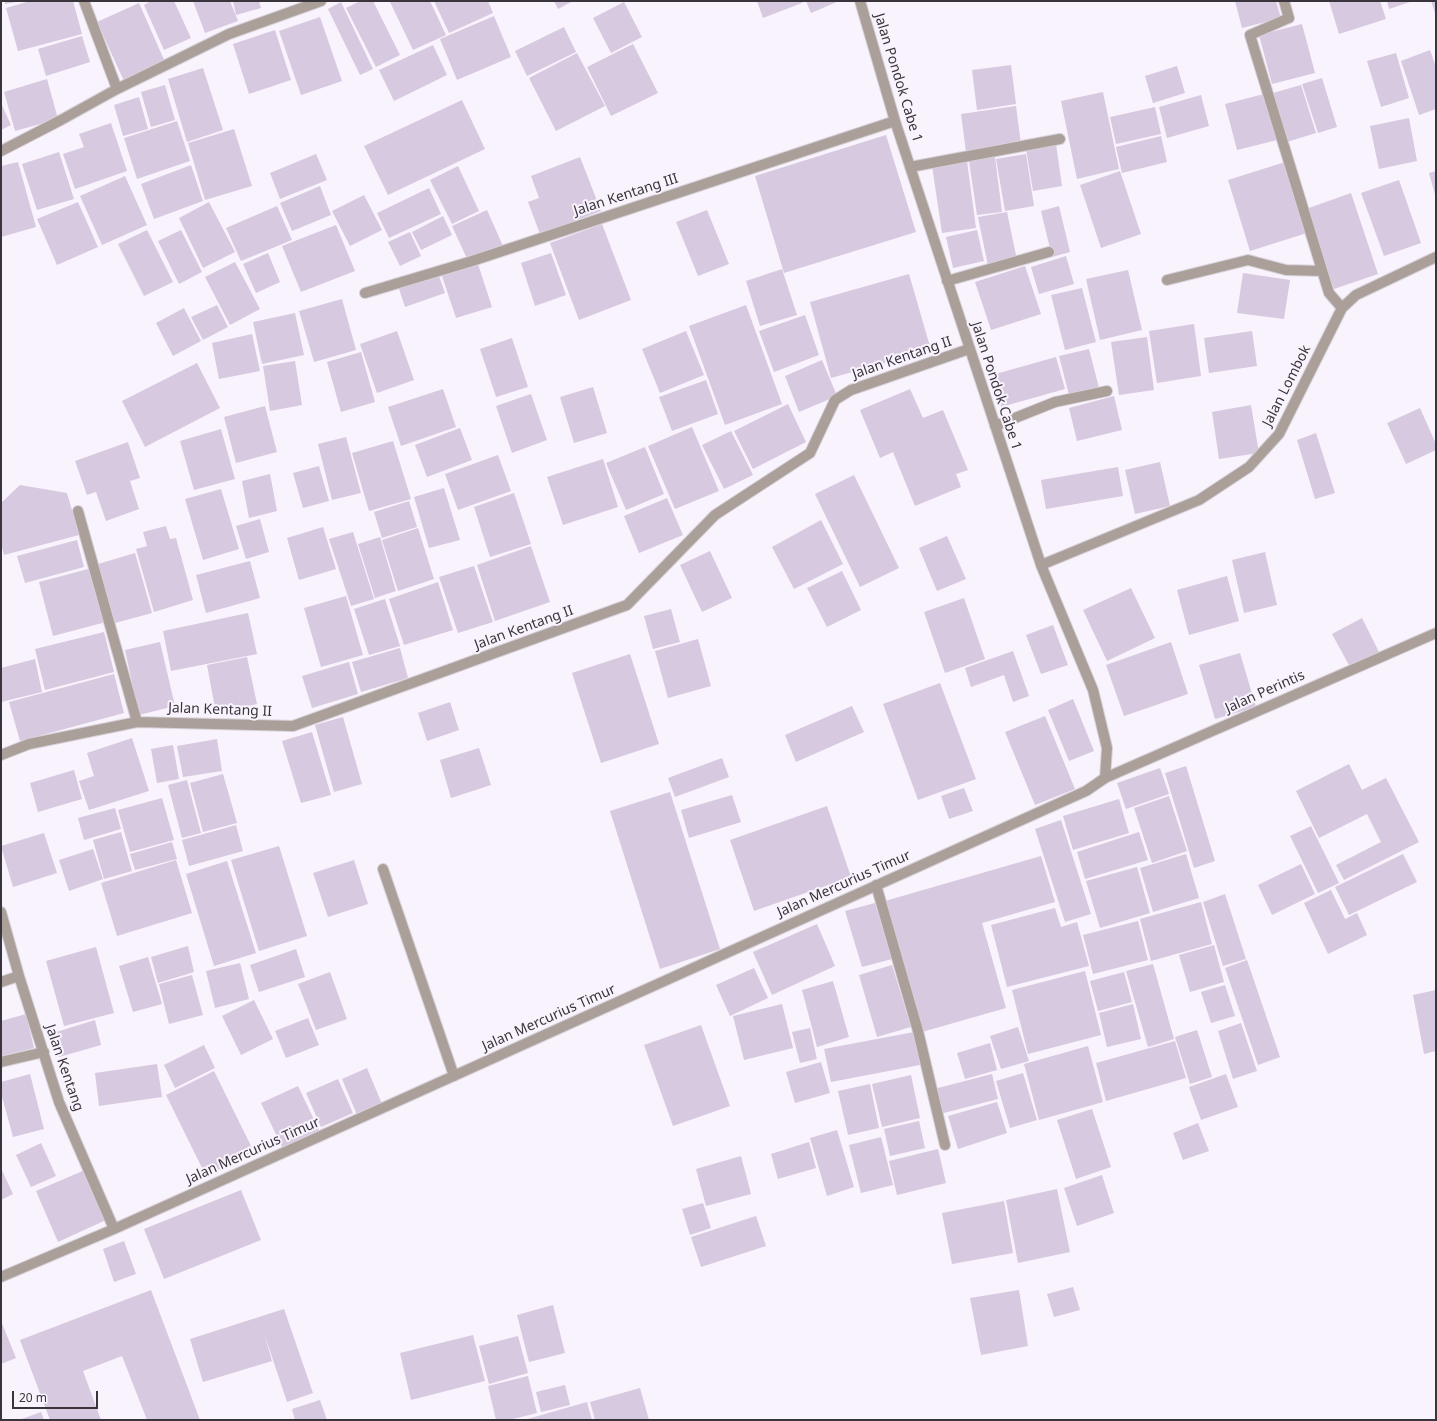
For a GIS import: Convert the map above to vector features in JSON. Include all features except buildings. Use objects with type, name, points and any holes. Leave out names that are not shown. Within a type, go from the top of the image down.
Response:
[{"type":"street","points":[[84,1],[117,89]]},
{"type":"street","points":[[1,150],[62,120],[117,89],[229,34],[321,1]]},
{"type":"street","name":"Jalan Pondok Cabe 1","points":[[860,1],[895,121],[1041,565],[1093,690],[1107,748],[1105,778]]},
{"type":"street","points":[[1284,1],[1289,18],[1250,35],[1329,294],[1342,308]]},
{"type":"street","name":"Jalan Kentang III","points":[[364,293],[469,262],[895,121]]},
{"type":"street","points":[[910,167],[1060,139]]},
{"type":"street","points":[[947,281],[1049,252]]},
{"type":"street","name":"Jalan Lombok","points":[[1041,565],[1199,500],[1249,467],[1279,434],[1342,308],[1356,295],[1436,257]]},
{"type":"street","points":[[1167,280],[1248,260],[1286,270],[1322,271]]},
{"type":"street","name":"Jalan Kentang II","points":[[1,755],[29,744],[137,722],[293,726],[628,605],[716,515],[810,453],[835,400],[851,390],[969,349]]},
{"type":"street","points":[[995,426],[1055,402],[1107,391]]},
{"type":"street","points":[[78,511],[137,722]]},
{"type":"street","name":"Jalan Perintis","points":[[1105,778],[1436,633]]},
{"type":"street","name":"Jalan Mercurius Timur","points":[[1,1277],[114,1229],[1086,791],[1105,778]]},
{"type":"street","points":[[383,869],[454,1076]]},
{"type":"street","points":[[876,885],[918,1031],[944,1145]]},
{"type":"street","name":"Jalan Kentang","points":[[1,912],[19,976],[59,1102],[114,1229]]},
{"type":"street","points":[[1,982],[19,976]]},
{"type":"street","points":[[1,1062],[44,1052]]}]
